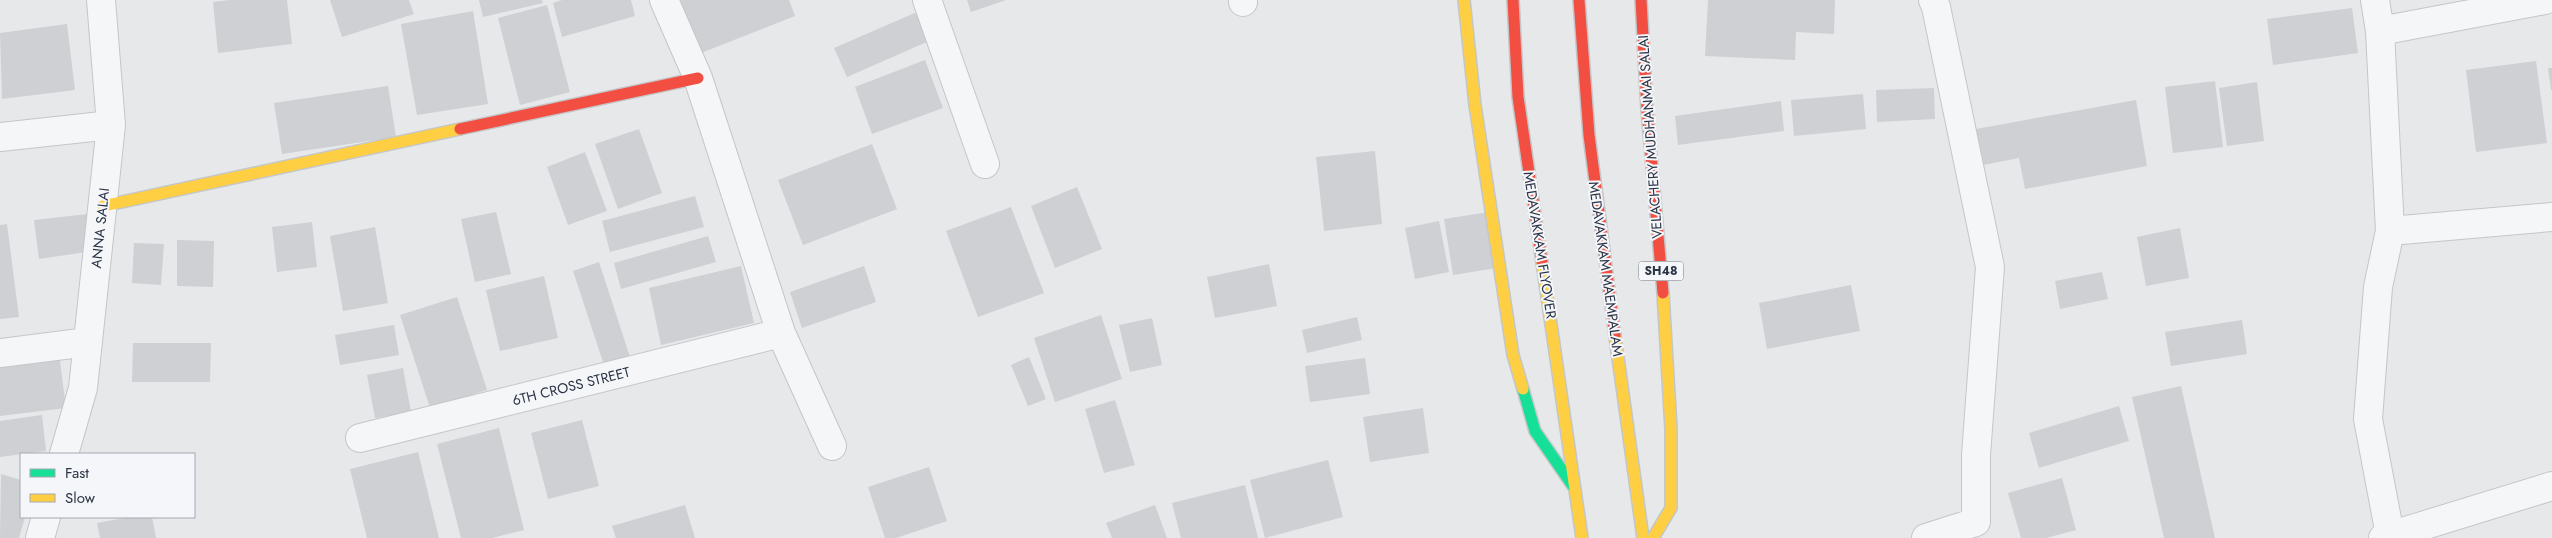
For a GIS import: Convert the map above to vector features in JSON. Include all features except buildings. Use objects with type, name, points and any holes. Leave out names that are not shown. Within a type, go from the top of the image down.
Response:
[{"type":"main road","points":[[1464,0],[1475,105],[1513,355],[1535,431],[1576,490]]},
{"type":"main road","name":"MEDAVAKKAM FLYOVER","points":[[1513,0],[1518,97],[1582,538]]},
{"type":"main road","name":"MEDAVAKKAM MAEMPALAM","points":[[1579,0],[1582,66],[1593,188],[1630,424],[1643,538]]},
{"type":"main road","name":"VELACHERY MUDHANMAI SALAI","points":[[1641,0],[1647,109],[1667,341],[1671,429],[1671,508],[1653,538]]},
{"type":"main road","points":[[103,206],[698,78]]},
{"type":"street","name":"ANNA SALAI","points":[[64,453],[83,388],[112,126],[101,0]]},
{"type":"street","points":[[664,0],[698,78],[781,334],[832,446]]},
{"type":"street","points":[[926,0],[985,164]]},
{"type":"street","points":[[1926,538],[1978,530],[1976,455],[1990,267],[1933,0]]},
{"type":"street","points":[[2375,0],[2380,30],[2390,232],[2378,288],[2368,419],[2386,537],[2552,486]]},
{"type":"street","points":[[2380,30],[2545,0]]},
{"type":"street","points":[[0,137],[112,126]]},
{"type":"street","points":[[2390,232],[2552,217]]},
{"type":"street","name":"6TH CROSS STREET","points":[[360,438],[781,334]]},
{"type":"street","points":[[0,353],[88,342]]},
{"type":"street","points":[[40,538],[46,518]]},
{"type":"traffic: fast","points":[[1523,389],[1535,431],[1573,486]]},
{"type":"traffic: slow","points":[[1464,0],[1475,105],[1513,355],[1523,389]]},
{"type":"traffic: slow","points":[[103,206],[460,129]]},
{"type":"traffic: slow","points":[[1542,262],[1582,538]]},
{"type":"traffic: slow","points":[[1653,538],[1671,508],[1671,429],[1663,293]]},
{"type":"traffic: slow","points":[[1615,336],[1643,538]]},
{"type":"traffic: jam","points":[[1513,0],[1518,97],[1542,262]]},
{"type":"traffic: jam","points":[[1579,0],[1589,135],[1615,336]]},
{"type":"traffic: jam","points":[[1641,0],[1647,109],[1663,293]]},
{"type":"traffic: jam","points":[[460,129],[698,78]]}]
